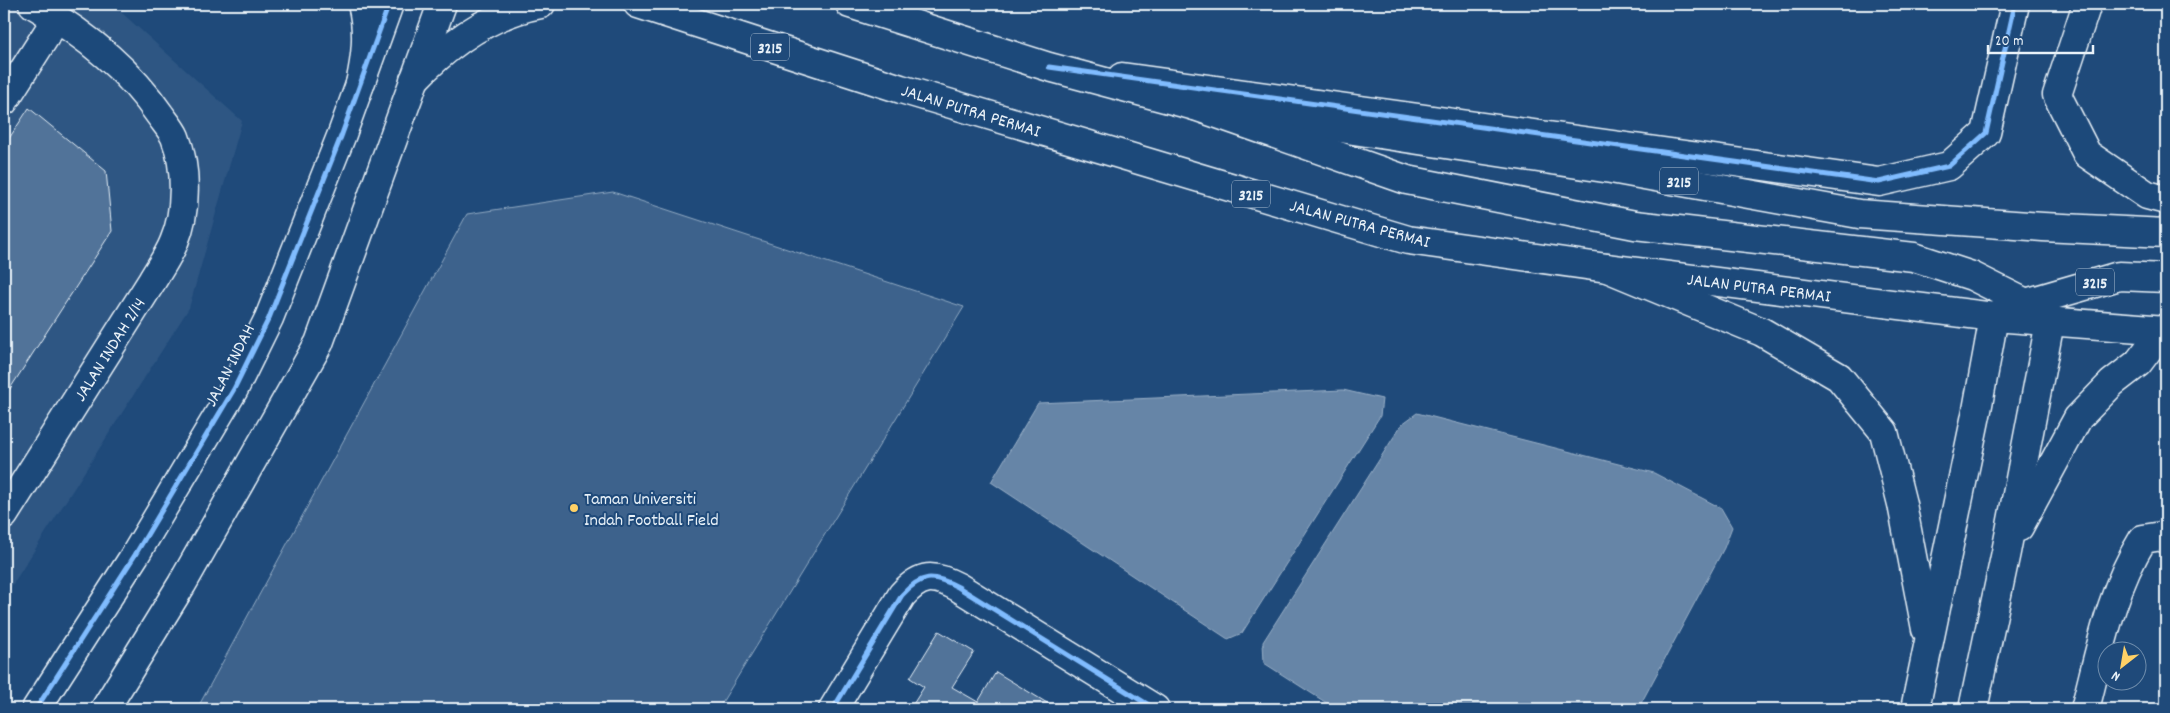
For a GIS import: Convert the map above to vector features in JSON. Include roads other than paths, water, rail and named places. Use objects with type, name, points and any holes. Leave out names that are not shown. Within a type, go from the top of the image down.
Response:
[{"type":"main road","name":"JALAN INDAH 2/14","points":[[4,515],[152,281],[175,241],[184,200],[183,171],[175,137],[145,93],[98,48],[57,18],[33,4]]},
{"type":"main road","points":[[360,84],[365,60],[367,35],[362,4]]},
{"type":"main road","name":"JALAN INDAH","points":[[36,709],[135,555],[234,389],[269,318],[389,4]]},
{"type":"main road","points":[[105,709],[182,584],[319,343],[442,4]]},
{"type":"main road","points":[[414,80],[434,59],[482,25],[508,13],[541,4]]},
{"type":"main road","name":"JALAN PUTRA PERMAI","points":[[638,4],[901,90],[1408,240],[1606,268],[1994,317],[2164,330]]},
{"type":"main road","name":"3215","points":[[850,4],[1049,67],[1195,106],[1611,169],[1858,214],[2043,227],[2166,233]]},
{"type":"main road","points":[[1049,67],[1879,182],[1949,166],[1986,133],[2015,4]]},
{"type":"main road","points":[[2087,4],[2057,95],[2087,154],[2147,195],[2166,200]]},
{"type":"main road","points":[[4,102],[57,18]]},
{"type":"main road","points":[[1195,106],[1407,180],[1635,224],[1914,257],[1972,276],[2026,303],[2050,322],[2006,552],[1973,709]]},
{"type":"main road","points":[[1606,268],[1762,332],[1839,377],[1884,432],[1902,504],[1929,643]]},
{"type":"main road","name":"3215","points":[[1994,317],[2026,303],[2119,276],[2166,278]]},
{"type":"main road","points":[[1915,709],[1994,317]]},
{"type":"main road","points":[[2006,552],[2078,418],[2112,383],[2138,363],[2164,330]]},
{"type":"main road","points":[[2085,709],[2114,598],[2131,558],[2143,539],[2162,536],[2166,539]]},
{"type":"main road","points":[[833,709],[902,595],[914,582],[929,577],[944,580],[958,588],[1155,709]]},
{"type":"place","name":"Taman Universiti Indah Football Field","points":[[574,508]]}]
